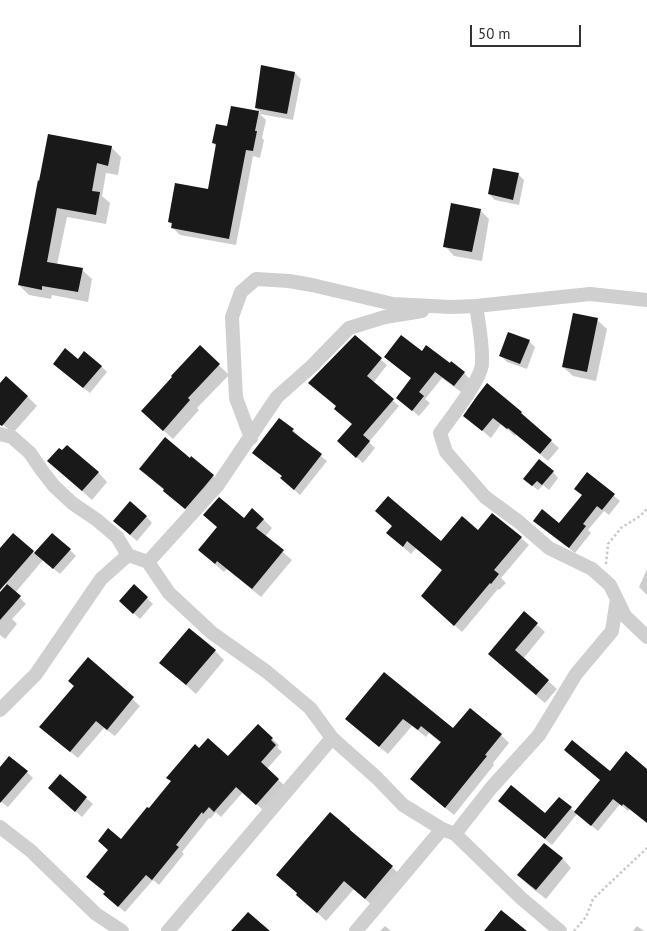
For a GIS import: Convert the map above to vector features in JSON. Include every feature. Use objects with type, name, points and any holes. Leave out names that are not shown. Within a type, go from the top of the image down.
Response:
[{"type":"street","points":[[251,438],[236,398],[232,317],[241,292],[256,279],[312,285],[393,304],[451,307],[476,306],[590,294],[647,300]]},
{"type":"street","points":[[476,306],[481,336],[482,366],[475,382],[440,433],[446,452],[485,497],[520,522],[549,548],[592,569],[610,585],[625,616],[647,638]]},
{"type":"street","points":[[148,562],[217,486],[278,398],[349,328],[385,317],[451,307]]},
{"type":"street","points":[[0,434],[12,437],[30,453],[54,486],[72,503],[117,537],[128,555],[148,562],[169,593],[212,633],[267,672],[310,708],[332,738],[378,778],[403,805],[442,829],[455,834],[521,898],[560,931]]},
{"type":"street","points":[[0,710],[36,674],[101,579],[128,555]]},
{"type":"street","points":[[455,834],[491,788],[538,735],[576,674],[612,631],[618,600]]},
{"type":"street","points":[[168,931],[332,738]]},
{"type":"street","points":[[0,827],[31,851],[96,914],[122,931]]},
{"type":"street","points":[[356,931],[442,829]]},
{"type":"path","points":[[610,585],[606,570],[608,544],[621,528],[640,516],[647,509]]},
{"type":"path","points":[[574,931],[586,917],[593,899],[647,848]]},
{"type":"building","points":[[261,65],[295,72],[287,114],[255,108]]},
{"type":"building","points":[[231,106],[259,111],[253,151],[246,150],[229,239],[171,228],[172,223],[168,222],[175,183],[208,189],[216,144],[212,143],[216,124],[227,126]]},
{"type":"building","points":[[48,134],[112,146],[108,166],[97,163],[92,191],[100,192],[96,215],[57,208],[47,262],[83,268],[78,292],[42,286],[42,290],[18,285]]},
{"type":"building","points":[[493,168],[519,173],[513,200],[488,194]]},
{"type":"building","points":[[451,203],[481,209],[472,252],[443,247]]},
{"type":"building","points":[[573,313],[598,318],[587,372],[562,367]]},
{"type":"building","points":[[508,332],[530,340],[520,364],[499,356]]},
{"type":"building","points":[[355,335],[382,358],[367,376],[394,399],[363,435],[370,441],[356,458],[337,441],[352,424],[334,409],[336,406],[308,383]]},
{"type":"building","points":[[401,335],[422,351],[426,345],[465,372],[454,386],[435,372],[419,392],[424,396],[412,411],[396,398],[411,378],[384,357]]},
{"type":"building","points":[[200,345],[220,364],[188,398],[190,400],[163,431],[141,411]]},
{"type":"building","points":[[65,348],[78,359],[84,351],[102,366],[83,388],[53,364]]},
{"type":"building","points":[[6,376],[28,396],[2,426],[0,425],[0,383]]},
{"type":"building","points":[[487,383],[552,440],[540,454],[493,418],[482,431],[463,416]]},
{"type":"building","points":[[279,418],[294,429],[292,431],[322,454],[294,490],[280,478],[282,476],[252,453]]},
{"type":"building","points":[[165,437],[214,475],[185,509],[139,469]]},
{"type":"building","points":[[67,445],[99,472],[82,491],[47,461],[59,448],[62,450]]},
{"type":"building","points":[[539,459],[554,471],[542,485],[537,481],[532,486],[523,479]]},
{"type":"building","points":[[587,472],[615,494],[602,510],[597,506],[583,524],[586,526],[569,548],[533,521],[542,509],[559,523],[582,495],[574,489]]},
{"type":"building","points":[[388,496],[441,541],[462,516],[478,530],[492,513],[522,537],[494,570],[499,574],[454,626],[421,596],[442,570],[407,541],[403,547],[386,533],[392,526],[375,511]]},
{"type":"building","points":[[219,497],[244,518],[252,508],[264,519],[256,528],[284,550],[252,589],[217,561],[215,564],[198,550],[217,527],[203,515]]},
{"type":"building","points":[[130,501],[147,516],[130,535],[113,521]]},
{"type":"building","points":[[13,533],[34,551],[0,590],[0,548]]},
{"type":"building","points":[[52,533],[71,549],[53,569],[34,553]]},
{"type":"building","points":[[7,584],[21,596],[0,620],[0,592]]},
{"type":"building","points":[[134,584],[148,597],[133,614],[119,601]]},
{"type":"building","points":[[524,611],[538,623],[515,650],[549,680],[536,695],[488,654]]},
{"type":"building","points":[[189,628],[216,650],[186,685],[159,663]]},
{"type":"building","points":[[88,657],[134,697],[107,730],[96,721],[70,752],[39,727],[74,686],[68,681]]},
{"type":"building","points":[[384,672],[453,728],[470,708],[502,734],[485,755],[487,756],[445,808],[410,779],[441,742],[421,726],[418,730],[403,719],[379,747],[345,719]]},
{"type":"building","points":[[258,724],[273,738],[271,740],[276,745],[261,762],[279,779],[256,805],[236,787],[214,812],[209,807],[203,814],[202,812],[176,845],[179,847],[152,880],[146,875],[118,907],[103,894],[105,892],[86,877],[108,850],[98,841],[108,828],[121,839],[171,781],[166,778],[195,744],[199,748],[208,738],[228,756]]},
{"type":"building","points":[[572,740],[610,771],[626,751],[647,769],[647,823],[623,804],[622,806],[613,799],[591,826],[574,812],[600,780],[564,750]]},
{"type":"building","points":[[9,756],[28,771],[0,803],[0,767]]},
{"type":"building","points":[[60,774],[87,797],[75,812],[48,788]]},
{"type":"building","points":[[511,785],[545,813],[559,797],[572,807],[545,839],[498,801]]},
{"type":"building","points":[[330,812],[393,866],[365,899],[344,881],[317,913],[276,875]]},
{"type":"building","points":[[544,843],[563,858],[536,890],[517,875]]},
{"type":"building","points":[[501,910],[527,931],[484,931]]},
{"type":"building","points":[[248,912],[270,931],[231,931]]}]
